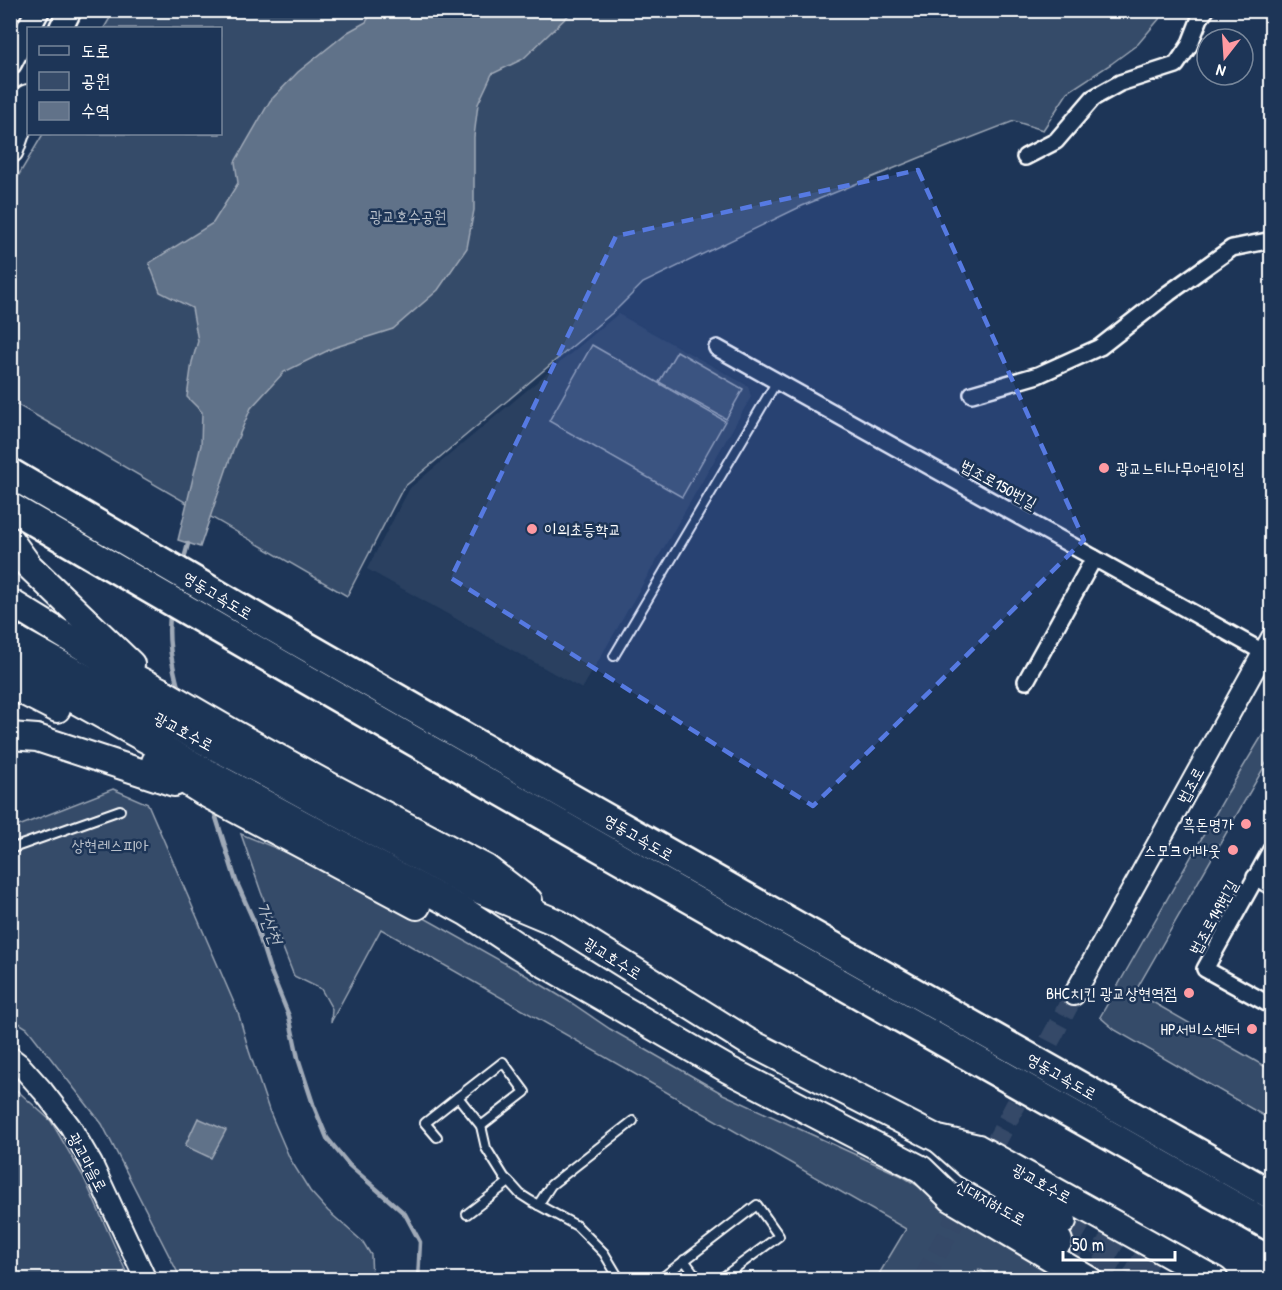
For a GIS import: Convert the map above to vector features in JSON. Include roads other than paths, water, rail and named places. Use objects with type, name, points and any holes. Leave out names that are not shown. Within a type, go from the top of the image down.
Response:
[{"type":"highway","points":[[10,150],[27,101]]},
{"type":"highway","name":"영동고속도로","points":[[10,473],[574,800],[1272,1195]]},
{"type":"highway","name":"영동고속도로","points":[[10,507],[558,824],[1272,1227]]},
{"type":"highway","points":[[10,540],[29,566],[125,665]]},
{"type":"highway","points":[[10,602],[125,665],[159,690],[233,734],[486,867],[558,923]]},
{"type":"highway","name":"광교호수로","points":[[10,636],[477,889],[558,923],[747,1041],[938,1139],[978,1148],[1215,1280]]},
{"type":"highway","name":"광교호수로","points":[[10,664],[466,912],[543,963],[729,1070],[921,1169],[951,1198],[1089,1280]]},
{"type":"highway","points":[[10,685],[147,765],[262,822],[456,926],[543,963]]},
{"type":"highway","points":[[10,736],[37,738],[147,765]]},
{"type":"highway","name":"신대지하도로","points":[[921,1169],[962,1184],[1061,1231],[968,1165],[938,1139]]},
{"type":"main road","points":[[29,27],[38,10]]},
{"type":"main road","points":[[62,27],[70,10]]},
{"type":"main road","points":[[10,63],[27,31]]},
{"type":"main road","points":[[10,121],[27,90]]},
{"type":"street","points":[[1025,157],[1056,141],[1093,98],[1120,84],[1176,65],[1189,46],[1200,18],[1206,10]]},
{"type":"street","points":[[972,394],[1038,375],[1100,347],[1169,293],[1232,248],[1272,240]]},
{"type":"street","name":"법조로150번길","points":[[717,348],[1094,558],[1269,649]]},
{"type":"street","points":[[1026,681],[1094,558]]},
{"type":"street","name":"법조로","points":[[1074,995],[1269,649]]},
{"type":"street","name":"법조로149번길","points":[[1272,848],[1205,969],[1272,1006]]},
{"type":"street","points":[[1255,877],[1272,886]]},
{"type":"street","name":"광교마을로","points":[[10,1057],[43,1091],[69,1126],[92,1164],[146,1280]]},
{"type":"lane","points":[[614,656],[777,381]]},
{"type":"lane","points":[[10,849],[120,810]]},
{"type":"lane","points":[[437,1137],[425,1123],[503,1062],[525,1092],[481,1126]]},
{"type":"lane","points":[[458,1096],[481,1126],[486,1148],[509,1182],[520,1194],[577,1226],[604,1253],[620,1280]]},
{"type":"lane","points":[[538,1205],[551,1185],[633,1121]]},
{"type":"lane","points":[[467,1214],[509,1182]]},
{"type":"lane","points":[[659,1280],[757,1205],[780,1236],[719,1280]]},
{"type":"lane","points":[[684,1260],[699,1280]]},
{"type":"water","points":[[373,11],[573,11],[523,59],[492,74],[478,104],[474,137],[474,210],[467,248],[438,290],[393,329],[333,348],[284,372],[251,408],[234,447],[200,547],[178,540],[201,445],[202,412],[187,397],[192,362],[198,341],[192,308],[160,292],[149,263],[213,223],[238,183],[235,162],[270,101],[298,72],[348,32],[366,22]]},
{"type":"water","points":[[198,1118],[226,1130],[211,1158],[185,1146]]},
{"type":"waterway","name":"가산천","points":[[183,562],[188,544]]},
{"type":"waterway","name":"가산천","points":[[171,610],[169,641],[179,691]]},
{"type":"waterway","name":"가산천","points":[[213,808],[236,881],[256,926],[269,967],[289,1016],[298,1058],[327,1138],[349,1165],[405,1214],[420,1242],[418,1280]]},
{"type":"tunnel","points":[[923,1280],[1074,995]]},
{"type":"tunnel","points":[[1063,1221],[1165,1280]]},
{"type":"tunnel","points":[[1059,1241],[1125,1280]]},
{"type":"place","name":"광교느티나무어린이집","points":[[1104,468]]},
{"type":"place","name":"이의초등학교","points":[[532,529]]},
{"type":"place","name":"흑돈명가","points":[[1246,824]]},
{"type":"place","name":"스모크어바웃","points":[[1233,850]]},
{"type":"place","name":"BHC치킨 광교상현역점","points":[[1189,993]]},
{"type":"place","name":"HP서비스센터","points":[[1252,1029]]},
{"type":"park label","name":"광교호수공원","points":[[408,216]]},
{"type":"park label","name":"상현레스피아","points":[[110,845]]}]
